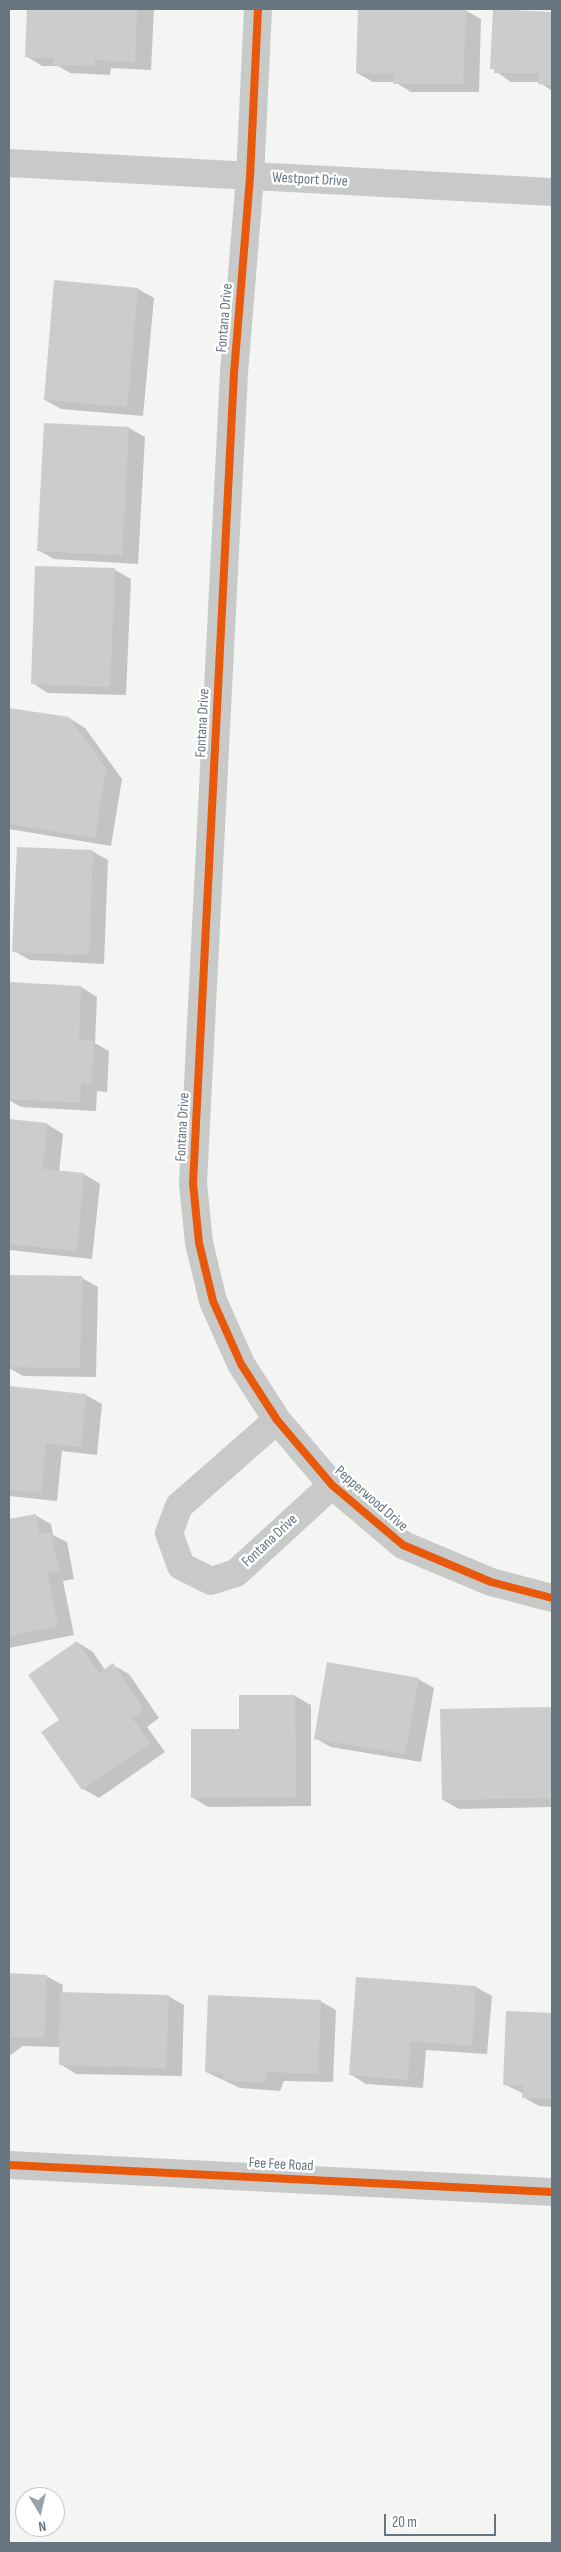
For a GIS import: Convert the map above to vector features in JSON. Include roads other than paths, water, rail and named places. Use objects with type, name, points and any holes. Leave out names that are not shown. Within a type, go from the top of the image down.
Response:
[{"type":"street","name":"Fontana Drive","points":[[258,9],[250,177],[234,374],[193,1183],[199,1243],[213,1301],[240,1364],[277,1420],[179,1506],[169,1533],[181,1566],[211,1582],[236,1573],[332,1485]]},
{"type":"street","name":"Westport Drive","points":[[9,163],[552,192]]},
{"type":"street","name":"Pepperwood Drive","points":[[277,1420],[332,1485],[403,1545],[491,1582],[552,1598]]},
{"type":"street","name":"Fee Fee Road","points":[[9,2166],[552,2192]]}]
